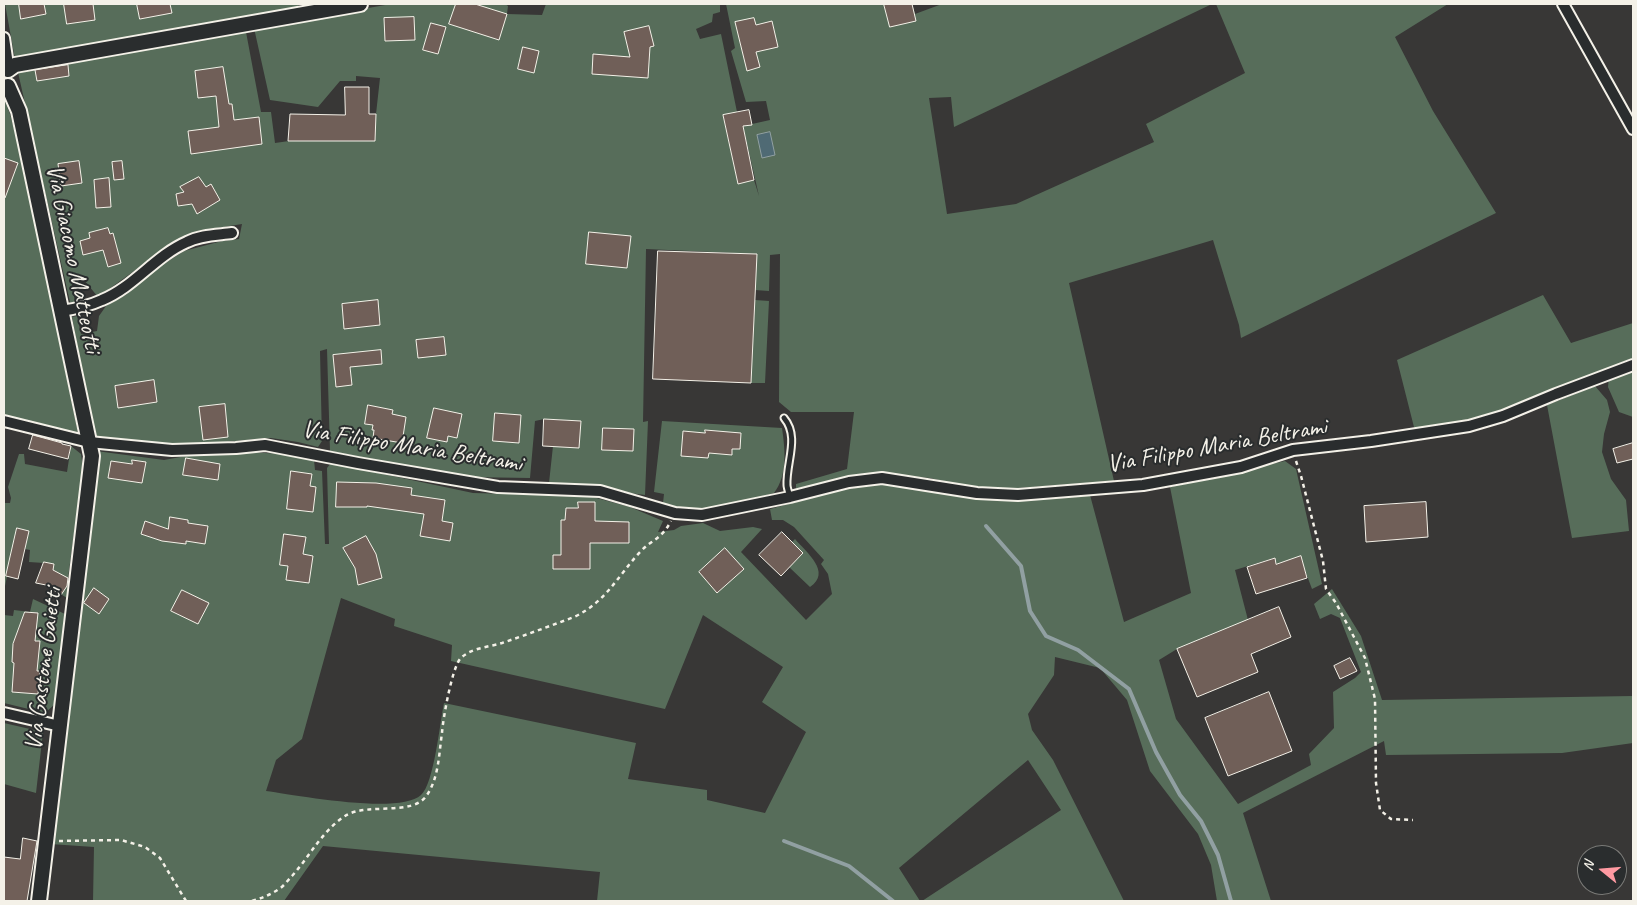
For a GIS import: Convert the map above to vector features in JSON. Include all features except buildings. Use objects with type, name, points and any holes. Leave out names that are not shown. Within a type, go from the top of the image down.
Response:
[{"type":"main road","points":[[6,87],[12,83],[13,78],[6,69],[15,65],[302,8],[360,4]]},
{"type":"main road","name":"Via Giacomo Matteotti","points":[[6,87],[18,111],[89,442]]},
{"type":"main road","name":"Via Gastone Gaietti","points":[[39,901],[92,456],[89,442]]},
{"type":"street","points":[[1563,4],[1633,129]]},
{"type":"street","points":[[4,38],[7,58],[6,69]]},
{"type":"street","points":[[61,311],[80,308],[102,300],[125,286],[168,252],[189,241],[232,232]]},
{"type":"street","name":"Via Filippo Maria Beltrami","points":[[4,420],[89,442],[172,450],[266,445],[498,487],[600,491],[675,513],[702,515],[849,482],[882,478],[977,493],[1018,494],[1142,485],[1241,467],[1291,451],[1469,426],[1503,416],[1633,365]]},
{"type":"street","points":[[4,713],[60,726]]},
{"type":"lane","points":[[784,418],[788,423],[791,434],[791,457],[787,485],[790,496]]},
{"type":"path","points":[[1291,451],[1301,476],[1321,551],[1326,589],[1336,603],[1365,658],[1375,699],[1376,784],[1380,810],[1391,818],[1413,820]]},
{"type":"path","points":[[252,901],[267,897],[281,888],[302,865],[322,837],[346,815],[364,810],[390,809],[415,804],[426,797],[436,778],[443,721],[451,683],[460,660],[472,651],[500,644],[574,618],[596,604],[643,549],[658,539],[666,530],[675,513]]},
{"type":"path","points":[[46,840],[121,840],[145,847],[160,858],[186,901]]},
{"type":"green space","points":[[5,4],[298,4],[299,11],[15,59]]},
{"type":"green space","points":[[391,4],[505,4],[508,6],[507,14],[542,15],[546,4],[720,4],[720,12],[713,14],[712,22],[696,29],[700,39],[721,34],[737,112],[723,116],[738,184],[754,180],[759,196],[743,126],[770,120],[766,101],[746,102],[731,51],[735,48],[726,4],[912,4],[915,14],[942,4],[1212,4],[954,127],[951,97],[929,98],[947,214],[1016,204],[1154,142],[1146,124],[1245,73],[1216,4],[1448,4],[1395,37],[1433,111],[1496,213],[1241,338],[1239,325],[1213,240],[1069,283],[1114,481],[1004,489],[970,487],[930,478],[884,474],[847,476],[811,487],[796,488],[796,484],[847,469],[854,412],[791,412],[779,402],[780,254],[770,255],[769,291],[755,290],[756,254],[646,249],[643,422],[648,421],[645,495],[549,483],[553,446],[580,421],[544,419],[535,421],[530,478],[467,477],[330,451],[327,349],[320,351],[322,441],[318,447],[271,438],[164,447],[95,438],[72,317],[77,316],[81,334],[97,331],[99,316],[106,306],[127,294],[148,274],[184,251],[222,241],[239,239],[242,224],[205,230],[177,240],[98,297],[84,280],[71,279],[75,302],[70,302],[17,68],[246,32],[261,112],[271,112],[275,143],[289,141],[375,141],[380,78],[356,76],[356,81],[340,81],[318,107],[270,100],[254,28]]},
{"type":"green space","points":[[4,99],[22,158],[78,433],[4,415]]},
{"type":"green space","points":[[1543,295],[1571,343],[1633,323],[1633,361],[1504,412],[1415,431],[1397,360]]},
{"type":"green space","points":[[755,300],[769,301],[765,383],[751,383]]},
{"type":"green space","points":[[1633,368],[1633,417],[1619,412],[1608,387],[1609,376]]},
{"type":"green space","points":[[1595,386],[1607,400],[1610,412],[1604,434],[1602,452],[1611,479],[1626,500],[1629,531],[1572,538],[1547,405]]},
{"type":"green space","points":[[662,421],[782,428],[784,462],[782,478],[774,493],[702,510],[674,508],[663,503],[664,494],[654,492]]},
{"type":"green space","points":[[71,446],[81,454],[83,467],[67,598],[46,585],[36,583],[44,563],[29,562],[30,550],[25,549],[29,531],[17,528],[4,591],[4,503],[10,503],[11,498],[8,487],[19,454],[24,454],[25,464],[67,472]]},
{"type":"green space","points":[[96,451],[164,460],[186,456],[245,452],[285,454],[314,460],[315,470],[322,471],[325,544],[329,544],[327,468],[331,463],[473,493],[589,496],[630,507],[663,521],[658,532],[703,523],[720,531],[753,527],[762,529],[741,552],[806,620],[832,594],[828,574],[821,564],[824,560],[794,527],[783,520],[772,520],[770,509],[837,491],[882,483],[981,499],[1090,495],[1124,622],[1191,593],[1170,487],[1285,461],[1296,469],[1322,584],[1312,589],[1300,557],[1276,564],[1274,558],[1235,570],[1248,620],[1177,649],[1159,660],[1176,719],[1238,804],[1311,765],[1309,754],[1334,728],[1333,692],[1361,672],[1340,618],[1331,614],[1320,619],[1314,604],[1332,589],[1361,636],[1382,700],[1633,696],[1633,743],[1562,753],[1386,755],[1384,741],[1243,813],[1271,901],[1217,901],[1211,865],[1198,834],[1150,771],[1127,700],[1100,668],[1055,657],[1054,675],[1028,714],[1032,730],[1053,760],[1124,901],[922,901],[1061,810],[1028,760],[899,868],[920,901],[597,901],[600,872],[323,846],[284,901],[93,901],[94,847],[50,844]],"holes":[[[341,598],[395,619],[394,626],[452,645],[451,661],[665,709],[703,615],[783,667],[762,702],[806,732],[765,813],[707,800],[707,790],[628,779],[636,743],[444,703],[430,779],[421,795],[410,801],[371,804],[266,791],[276,760],[302,739]]]},
{"type":"green space","points":[[795,539],[811,556],[818,569],[819,575],[810,587],[789,567],[803,553],[792,542]]},
{"type":"green space","points":[[33,599],[65,614],[55,704],[45,713],[4,703],[4,615],[13,616],[14,610],[30,612]]},
{"type":"green space","points":[[4,723],[43,732],[36,793],[4,784]]},
{"type":"water","points":[[770,132],[775,155],[762,158],[757,135]]},
{"type":"waterway","points":[[986,526],[1021,566],[1030,611],[1046,636],[1078,650],[1129,689],[1156,752],[1180,795],[1201,821],[1218,855],[1231,901]]},
{"type":"waterway","points":[[784,841],[849,866],[893,901]]}]
